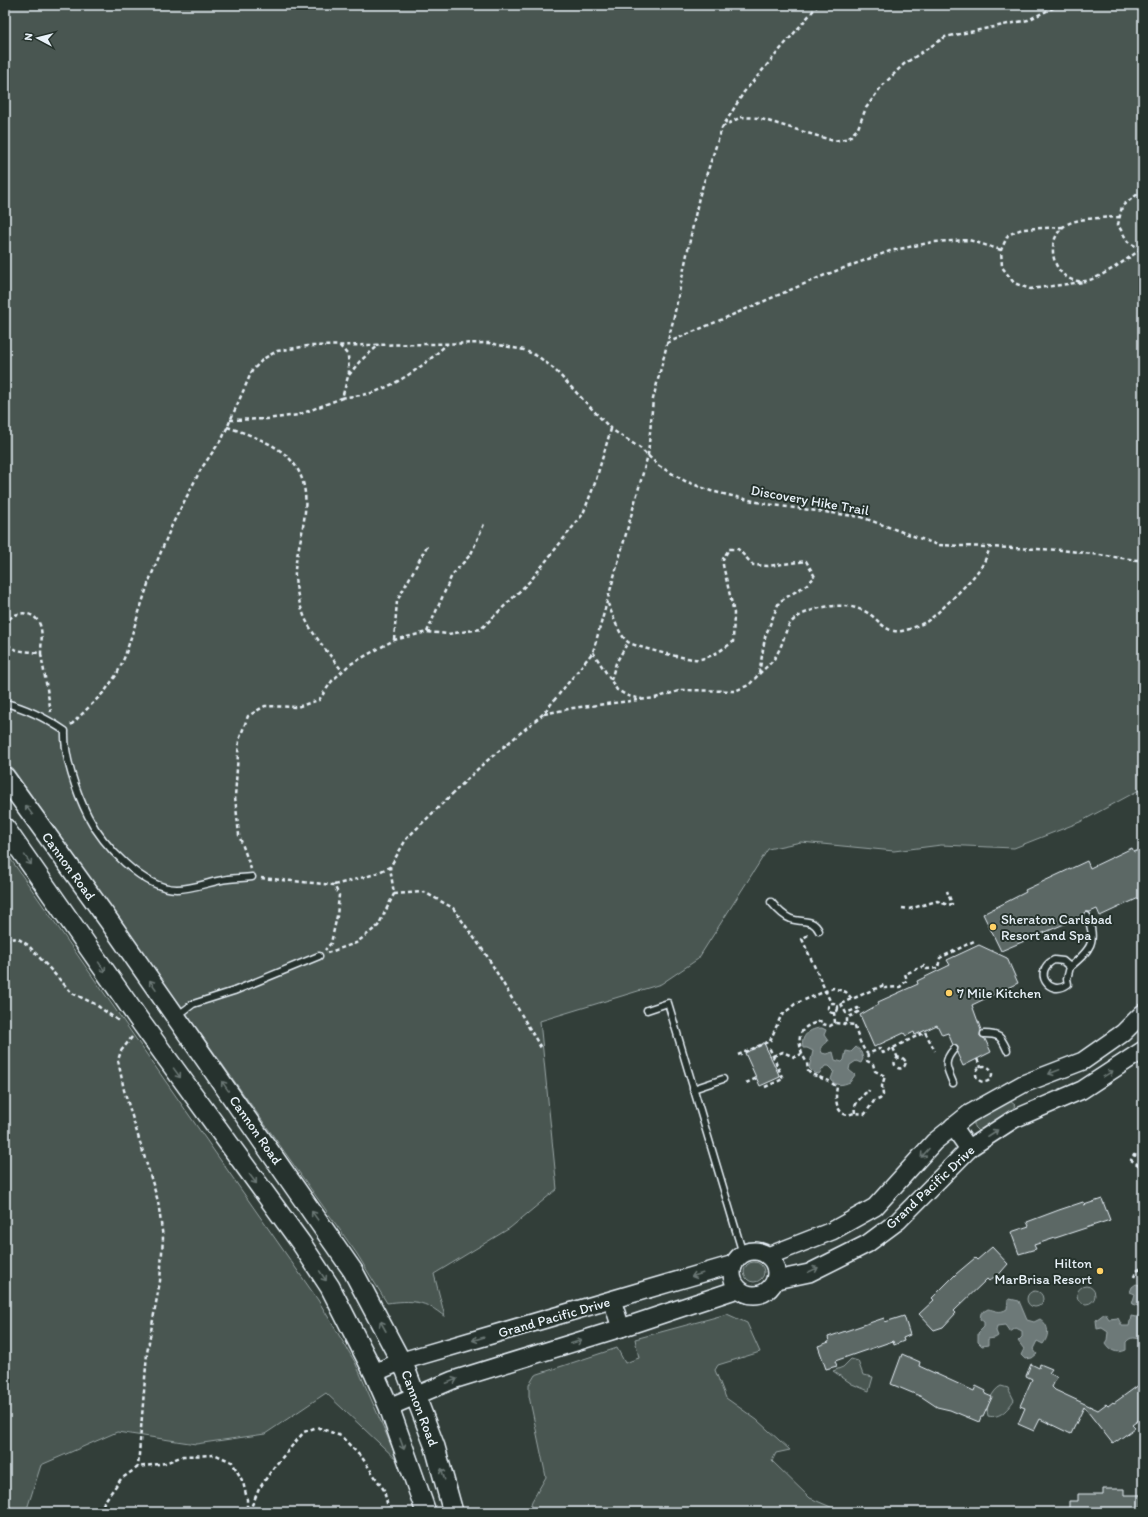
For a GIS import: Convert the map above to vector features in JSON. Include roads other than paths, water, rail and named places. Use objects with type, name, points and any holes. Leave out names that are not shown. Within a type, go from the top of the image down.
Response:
[{"type":"main road","name":"Cannon Road","points":[[5,777],[176,1016],[353,1271],[402,1360],[435,1447],[454,1512]]},
{"type":"main road","name":"Cannon Road","points":[[5,828],[133,1025],[301,1243],[330,1287],[374,1373],[389,1407],[426,1512]]},
{"type":"street","name":"Grand Pacific Drive","points":[[768,1256],[832,1230],[875,1207],[934,1142],[969,1114],[1023,1084],[1084,1061],[1123,1033],[1143,1013]]},
{"type":"street","name":"Grand Pacific Drive","points":[[776,1280],[809,1273],[870,1241],[898,1221],[969,1149],[1014,1119],[1082,1090],[1143,1050]]},
{"type":"street","points":[[953,1126],[969,1149]]},
{"type":"street","points":[[856,1218],[870,1241]]},
{"type":"street","points":[[756,1251],[768,1256],[776,1267],[776,1280],[769,1290],[759,1295],[749,1295],[738,1289],[732,1277],[739,1259],[756,1251]]},
{"type":"street","name":"Grand Pacific Drive","points":[[374,1373],[402,1360],[612,1300],[739,1259]]},
{"type":"street","name":"Grand Pacific Drive","points":[[389,1407],[453,1380],[621,1328],[738,1289]]},
{"type":"street","points":[[612,1300],[621,1328]]},
{"type":"lane","points":[[5,703],[18,706],[53,722],[65,731],[65,747],[74,778],[88,816],[105,840],[136,874],[159,885],[176,889],[228,879],[252,877]]},
{"type":"lane","points":[[771,902],[791,919],[810,921],[817,926],[819,931]]},
{"type":"lane","points":[[1070,967],[1063,961],[1054,960],[1046,965],[1043,974],[1044,979],[1050,986],[1055,988],[1064,987],[1068,984],[1067,979],[1070,967],[1090,946],[1093,937],[1087,916]]},
{"type":"lane","points":[[176,1016],[193,1004],[240,988],[319,956]]},
{"type":"lane","points":[[647,1010],[668,1003],[694,1089],[739,1259]]},
{"type":"lane","points":[[984,1034],[995,1034],[1002,1038],[1007,1050]]},
{"type":"lane","points":[[953,1083],[946,1068],[947,1058],[954,1049]]},
{"type":"lane","points":[[694,1089],[723,1078]]},
{"type":"place","name":"Sheraton Carlsbad Resort and Spa","points":[[993,927]]},
{"type":"place","name":"7 Mile Kitchen","points":[[949,993]]},
{"type":"place","name":"Hilton MarBrisa Resort","points":[[1100,1271]]}]
